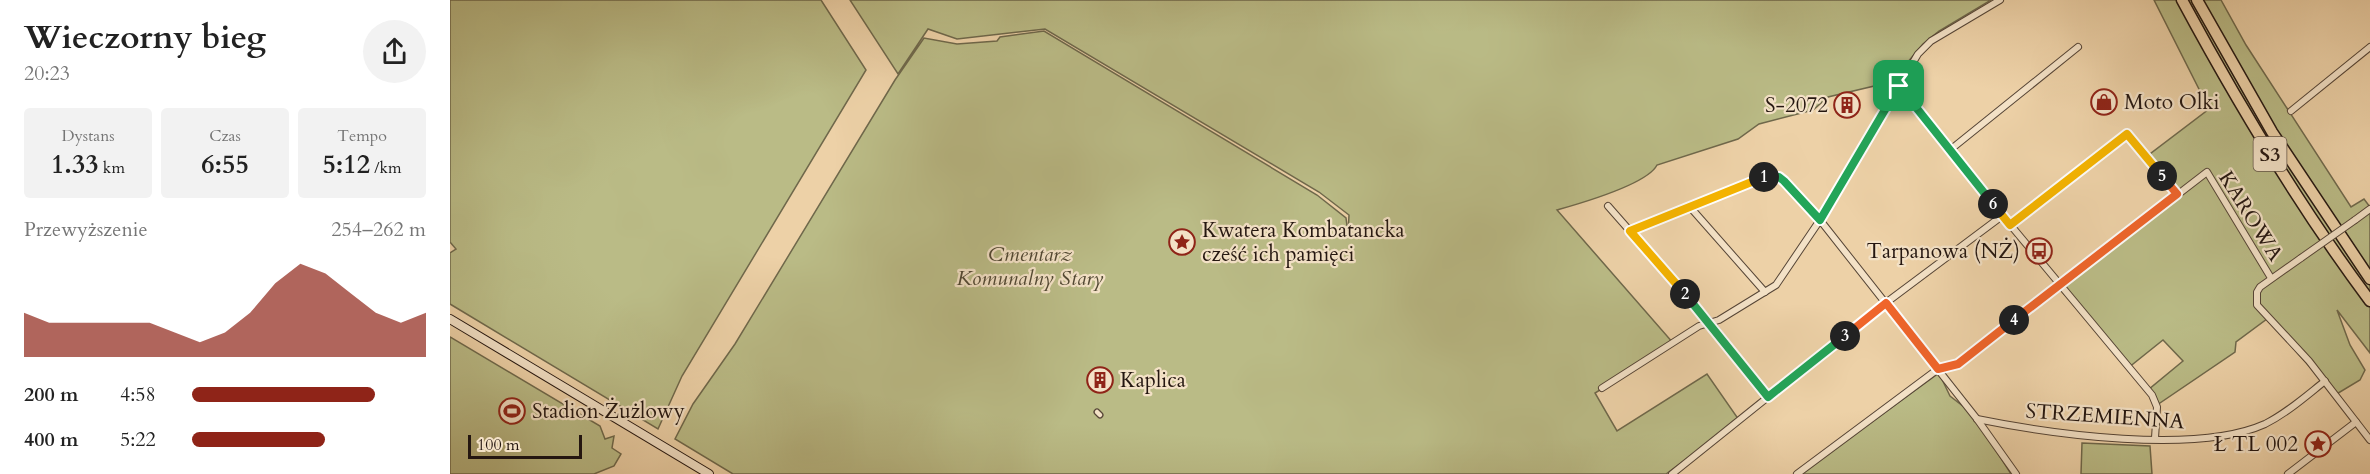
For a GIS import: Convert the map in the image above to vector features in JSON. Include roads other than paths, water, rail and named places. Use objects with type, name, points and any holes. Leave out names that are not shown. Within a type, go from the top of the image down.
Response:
[{"type":"highway","name":"S3","points":[[2182,0],[2271,156],[2370,301]]},
{"type":"highway","name":"S3","points":[[2197,0],[2272,132],[2370,279]]},
{"type":"main road","points":[[450,319],[709,474]]},
{"type":"street","points":[[1602,388],[1699,326],[1766,292],[1784,276],[1820,220],[1918,54],[1931,41],[2000,0]]},
{"type":"street","points":[[1950,150],[2078,47]]},
{"type":"street","points":[[2291,111],[2370,47]]},
{"type":"street","points":[[1899,86],[2002,216],[2152,395],[2157,407],[2155,438]]},
{"type":"street","points":[[1797,474],[1938,369],[1958,364],[2177,194],[2127,134],[2010,225]]},
{"type":"street","name":"KAROWA","points":[[2177,194],[2207,172],[2271,278]]},
{"type":"street","points":[[1630,231],[1772,176],[1784,181],[1820,220],[1886,303],[1977,419],[2016,474]]},
{"type":"street","points":[[1608,206],[1710,322],[1768,397]]},
{"type":"street","points":[[1690,207],[1766,292]]},
{"type":"street","name":"KAROWA","points":[[2370,209],[2271,278],[2257,292],[2257,305],[2325,381],[2370,440]]},
{"type":"street","points":[[1673,472],[1886,303],[2002,216]]},
{"type":"street","name":"STRZEMIENNA","points":[[1977,419],[2052,433],[2206,438],[2253,428],[2286,411],[2325,381]]},
{"type":"street","points":[[2288,474],[2356,422]]},
{"type":"place","name":"Moto Olki","points":[[2104,102]]},
{"type":"place","name":"S-2072","points":[[1847,105]]},
{"type":"place","name":"Kwatera Kombatancka cześć ich pamięci","points":[[1182,242]]},
{"type":"place","name":"Tarpanowa (NŻ)","points":[[2039,251]]},
{"type":"place","name":"Kaplica","points":[[1100,380]]},
{"type":"place","name":"Stadion Żużlowy","points":[[512,411]]},
{"type":"place","name":"Ł TL 002","points":[[2318,444]]},
{"type":"park label","name":"Cmentarz Komunalny Stary","points":[[1030,266]]}]
